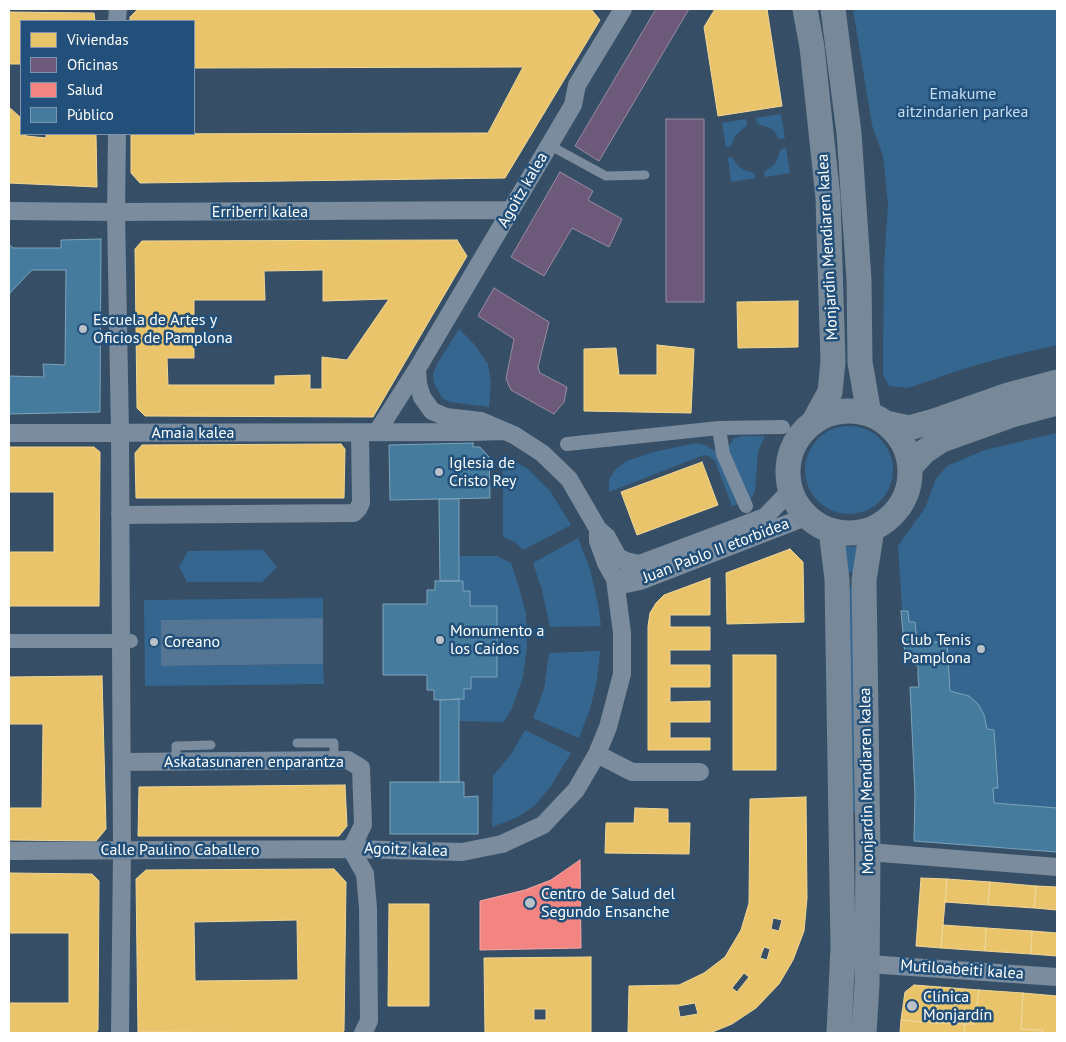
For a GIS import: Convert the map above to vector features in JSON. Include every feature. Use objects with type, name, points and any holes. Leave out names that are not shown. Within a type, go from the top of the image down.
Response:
[{"type":"main road","name":"Monjardin Mendiaren kalea","points":[[805,9],[812,47],[828,198],[833,361],[830,392],[813,423]]},
{"type":"main road","name":"Monjardin Mendiaren kalea","points":[[833,9],[849,133],[860,280],[860,362],[877,418]]},
{"type":"main road","points":[[877,418],[896,432],[904,443],[910,467],[910,482],[905,498],[896,511],[872,529],[852,533],[831,530],[819,525],[808,517],[798,505],[791,490],[788,472],[791,453],[800,436],[813,423],[830,414],[850,411],[877,418],[909,428],[1008,395],[1057,382]]},
{"type":"main road","points":[[910,467],[942,440],[1012,415],[1057,403]]},
{"type":"main road","name":"Monjardin Mendiaren kalea","points":[[864,1033],[868,964],[868,852],[864,580],[872,529]]},
{"type":"main road","name":"Monjardin Mendiaren kalea","points":[[831,530],[837,579],[842,947],[838,1033]]},
{"type":"street","name":"Agoitz kalea","points":[[368,433],[417,369],[573,105],[577,85],[623,9]]},
{"type":"street","points":[[116,135],[120,516],[126,641],[122,762],[120,1033]]},
{"type":"street","name":"Erriberri kalea","points":[[9,211],[511,210]]},
{"type":"street","name":"Agoitz kalea","points":[[417,369],[418,384],[422,397],[432,412],[446,417],[481,421],[514,435],[542,453],[569,479],[598,529],[607,537],[618,557],[639,564]]},
{"type":"street","points":[[719,428],[723,454],[746,506]]},
{"type":"street","points":[[567,444],[719,428],[783,428]]},
{"type":"street","name":"Agoitz kalea","points":[[368,433],[503,431]]},
{"type":"street","name":"Amaia kalea","points":[[9,433],[368,433]]},
{"type":"street","points":[[120,516],[354,513],[360,503],[368,433]]},
{"type":"street","name":"Juan Pablo II etorbidea","points":[[791,490],[765,517],[628,568],[615,579],[626,584],[640,581],[795,520],[808,517]]},
{"type":"street","name":"Agoitz kalea","points":[[351,848],[462,852],[502,844],[543,825],[576,790],[608,728],[622,674],[622,633],[615,579],[603,556],[598,541],[598,529]]},
{"type":"street","points":[[9,640],[126,641]]},
{"type":"street","points":[[596,754],[632,772],[700,772]]},
{"type":"street","name":"Askatasunaren enparantza","points":[[122,762],[348,760],[361,768],[363,825],[351,848]]},
{"type":"street","name":"Agoitz kalea","points":[[351,848],[365,874],[368,908],[370,1029]]},
{"type":"street","name":"Calle Paulino Caballero","points":[[9,851],[351,848]]},
{"type":"street","points":[[868,852],[1057,867]]},
{"type":"street","name":"Mutiloabeiti kalea","points":[[868,964],[1057,977]]},
{"type":"lane","points":[[549,146],[606,176],[645,175]]},
{"type":"lane","points":[[296,743],[334,742],[334,760]]},
{"type":"lane","points":[[176,762],[176,746],[211,745]]},
{"type":"green space","name":"Emakume aitzindarien parkea","points":[[853,9],[1057,9],[1057,345],[963,369],[908,388],[889,386],[883,374],[884,268],[888,203],[883,156],[872,125]]},
{"type":"green space","points":[[781,114],[785,138],[779,139],[770,128],[757,124],[756,118]]},
{"type":"green space","points":[[746,119],[747,125],[735,136],[731,146],[726,147],[722,123]]},
{"type":"green space","points":[[786,148],[790,173],[765,177],[764,172],[775,164],[781,149]]},
{"type":"green space","points":[[732,157],[739,167],[754,173],[755,178],[731,182],[728,158]]},
{"type":"green space","points":[[459,329],[474,344],[488,364],[491,383],[489,407],[450,402],[442,398],[434,383],[433,374],[437,364]]},
{"type":"green space","points":[[849,426],[866,429],[874,433],[886,445],[890,453],[893,470],[890,487],[886,495],[874,507],[866,511],[849,514],[832,511],[824,507],[812,495],[808,487],[805,470],[808,453],[812,445],[824,433],[832,429]]},
{"type":"green space","name":"Club Tenis Pamplona","points":[[1057,433],[1057,852],[914,841],[915,794],[910,687],[919,687],[918,667],[911,663],[905,655],[898,546],[925,508],[936,479],[947,466],[985,450]]},
{"type":"green space","points":[[741,436],[765,436],[758,452],[755,491],[747,501],[728,448],[733,439]]},
{"type":"green space","points":[[696,443],[705,445],[715,451],[738,504],[732,506],[715,461],[709,456],[704,455],[609,492],[609,480],[615,470],[626,461],[654,452]]},
{"type":"green space","points":[[503,455],[528,469],[550,491],[571,525],[523,550],[515,542],[503,537]]},
{"type":"green space","points":[[578,538],[590,569],[601,626],[550,627],[542,590],[533,563]]},
{"type":"green space","points":[[842,545],[852,547],[862,545],[856,573],[845,572]]},
{"type":"green space","points":[[263,550],[277,567],[262,582],[187,582],[179,567],[188,551]]},
{"type":"green space","points":[[459,556],[497,556],[511,563],[518,584],[526,614],[527,647],[523,677],[512,708],[504,722],[459,721],[459,699],[464,699],[464,689],[471,677],[497,676],[497,606],[470,606],[469,591],[463,591],[463,581],[459,581]]},
{"type":"green space","points":[[844,587],[856,587],[859,812],[848,812]]},
{"type":"green space","points":[[323,598],[323,618],[161,621],[161,666],[323,664],[324,684],[145,686],[144,600]]},
{"type":"green space","points":[[600,651],[597,680],[590,709],[579,738],[533,718],[544,689],[549,653]]},
{"type":"green space","points":[[525,730],[571,753],[551,786],[534,806],[518,817],[492,827],[493,776],[512,753]]},
{"type":"shaded area","points":[[323,618],[323,664],[161,666],[161,620]]},
{"type":"building: Viviendas","points":[[138,9],[591,9],[600,20],[505,178],[140,183],[131,173],[131,135],[488,133],[523,67],[195,68],[195,20],[130,20],[130,17]]},
{"type":"building: Viviendas","points":[[715,9],[767,9],[782,106],[718,116],[704,27]]},
{"type":"building: Viviendas","points":[[9,12],[94,13],[95,20],[20,20],[20,64],[9,64]]},
{"type":"building: Viviendas","points":[[9,107],[20,117],[20,135],[46,138],[46,135],[96,135],[97,187],[9,183]]},
{"type":"building: Viviendas","points":[[457,240],[467,256],[373,417],[145,416],[137,408],[135,249],[142,241]],"holes":[[[323,270],[323,301],[389,299],[347,360],[322,357],[322,389],[310,389],[310,375],[275,376],[275,385],[168,385],[167,358],[194,358],[194,300],[265,300],[264,271]]]},
{"type":"building: Viviendas","points":[[798,301],[798,347],[738,348],[737,302]]},
{"type":"building: Viviendas","points":[[657,345],[694,349],[691,413],[584,411],[584,349],[616,348],[619,375],[657,375]]},
{"type":"building: Viviendas","points":[[341,444],[345,449],[344,498],[136,498],[135,453],[142,445]]},
{"type":"building: Viviendas","points":[[9,447],[94,447],[100,452],[99,606],[9,606],[9,552],[54,552],[54,492],[9,492]]},
{"type":"building: Viviendas","points":[[702,462],[718,505],[637,535],[621,492]]},
{"type":"building: Viviendas","points":[[790,549],[803,562],[804,622],[727,624],[726,573]]},
{"type":"building: Viviendas","points":[[710,578],[710,615],[670,615],[670,627],[710,627],[710,650],[670,650],[670,665],[710,665],[710,687],[670,687],[670,702],[710,701],[710,722],[670,722],[670,738],[710,738],[710,750],[648,750],[648,626],[650,613],[664,595]]},
{"type":"building: Viviendas","points":[[733,655],[776,655],[776,770],[733,770]]},
{"type":"building: Viviendas","points":[[102,676],[106,829],[96,841],[9,840],[9,808],[42,808],[43,724],[9,724],[9,677]]},
{"type":"building: Viviendas","points":[[345,785],[347,826],[339,836],[138,836],[139,787]]},
{"type":"building: Viviendas","points":[[806,797],[807,898],[804,931],[793,960],[779,984],[756,1008],[732,1024],[710,1033],[628,1033],[629,986],[679,985],[704,973],[725,957],[741,930],[749,903],[750,799]],"holes":[[[773,918],[782,920],[779,931],[771,929]],[[764,947],[770,949],[767,960],[760,958]],[[744,973],[749,977],[737,992],[732,988]],[[695,1003],[698,1014],[680,1017],[678,1006]]]},
{"type":"building: Viviendas","points":[[635,808],[668,809],[668,823],[690,823],[689,854],[605,853],[606,823],[634,823]]},
{"type":"building: Viviendas","points":[[334,869],[346,882],[344,1031],[341,1033],[138,1032],[136,879],[146,870]],"holes":[[[297,920],[298,980],[195,981],[194,922]]]},
{"type":"building: Viviendas","points":[[9,873],[92,874],[99,881],[98,1030],[96,1033],[9,1033],[9,1003],[69,1003],[69,933],[9,933]]},
{"type":"building: Viviendas","points":[[921,878],[947,879],[941,948],[916,946]]},
{"type":"building: Viviendas","points":[[947,879],[990,882],[988,905],[945,902]]},
{"type":"building: Viviendas","points":[[990,882],[1036,886],[1034,908],[988,905]]},
{"type":"building: Viviendas","points":[[1036,886],[1057,887],[1057,910],[1034,908]]},
{"type":"building: Viviendas","points":[[389,904],[429,904],[429,1006],[388,1006]]},
{"type":"building: Viviendas","points":[[943,925],[986,928],[985,951],[941,948]]},
{"type":"building: Viviendas","points":[[986,928],[1032,931],[1031,954],[985,951]]},
{"type":"building: Viviendas","points":[[1032,931],[1057,933],[1057,956],[1031,954]]},
{"type":"building: Viviendas","points":[[591,957],[591,1033],[485,1033],[484,958]],"holes":[[[534,1009],[546,1009],[546,1020],[534,1020]]]},
{"type":"building: Viviendas","points":[[914,985],[940,987],[934,1023],[901,1020],[905,992]]},
{"type":"building: Viviendas","points":[[940,987],[979,990],[974,1024],[934,1023]]},
{"type":"building: Viviendas","points":[[979,990],[1023,993],[1021,1029],[1043,1030],[1043,1033],[964,1033],[965,1024],[974,1024]]},
{"type":"building: Viviendas","points":[[1023,993],[1057,996],[1057,1033],[1043,1033],[1043,1030],[1021,1029]]},
{"type":"building: Viviendas","points":[[901,1020],[965,1024],[964,1033],[900,1033]]},
{"type":"building: Oficinas","points":[[656,9],[689,9],[599,161],[575,146]]},
{"type":"building: Oficinas","points":[[666,119],[704,119],[704,302],[666,302]]},
{"type":"building: Oficinas","points":[[560,172],[593,191],[588,200],[622,219],[609,247],[572,228],[544,276],[511,257]]},
{"type":"building: Oficinas","points":[[494,288],[549,322],[538,367],[540,373],[567,387],[564,402],[554,414],[511,390],[506,379],[514,339],[478,316]]},
{"type":"building: Salud","name":"Centro de Salud del Segundo Ensanche","points":[[580,860],[581,948],[480,950],[480,901],[525,890],[551,880]]},
{"type":"building: Público","name":"Escuela de Artes y Oficios de Pamplona","points":[[101,239],[100,412],[9,414],[9,376],[44,377],[43,364],[65,365],[66,270],[32,270],[9,294],[9,244],[13,248],[61,248],[61,240]]},
{"type":"building: Público","name":"Iglesia de Cristo Rey","points":[[473,443],[473,447],[480,447],[489,457],[490,498],[390,500],[389,445]]},
{"type":"building: Público","points":[[439,499],[459,499],[459,581],[440,581]]},
{"type":"building: Público","name":"Monumento a los Caídos","points":[[435,581],[463,581],[463,591],[470,591],[470,606],[497,606],[497,677],[471,677],[471,689],[464,689],[464,699],[434,700],[434,690],[427,690],[427,675],[383,675],[383,604],[427,604],[427,590],[435,590]]},
{"type":"building: Público","points":[[901,611],[908,611],[909,622],[915,622],[917,642],[947,642],[950,691],[969,696],[978,704],[984,715],[987,729],[994,730],[998,788],[993,788],[994,803],[1057,808],[1057,852],[914,841],[915,794],[910,687],[919,687],[918,666],[911,663],[905,655]]},
{"type":"building: Público","points":[[459,699],[459,782],[440,782],[440,700]]},
{"type":"building: Público","points":[[390,782],[464,782],[464,797],[478,796],[478,834],[390,834]]},
{"type":"place","name":"Escuela de Artes y Oficios de Pamplona","points":[[83,329]]},
{"type":"place","name":"Iglesia de Cristo Rey","points":[[439,472]]},
{"type":"place","name":"Monumento a los Caídos","points":[[440,640]]},
{"type":"place","name":"Coreano","points":[[154,642]]},
{"type":"place","name":"Club Tenis Pamplona","points":[[981,649]]},
{"type":"place","name":"Centro de Salud del Segundo Ensanche","points":[[530,903]]},
{"type":"place","name":"Clínica Monjardín","points":[[912,1006]]}]
